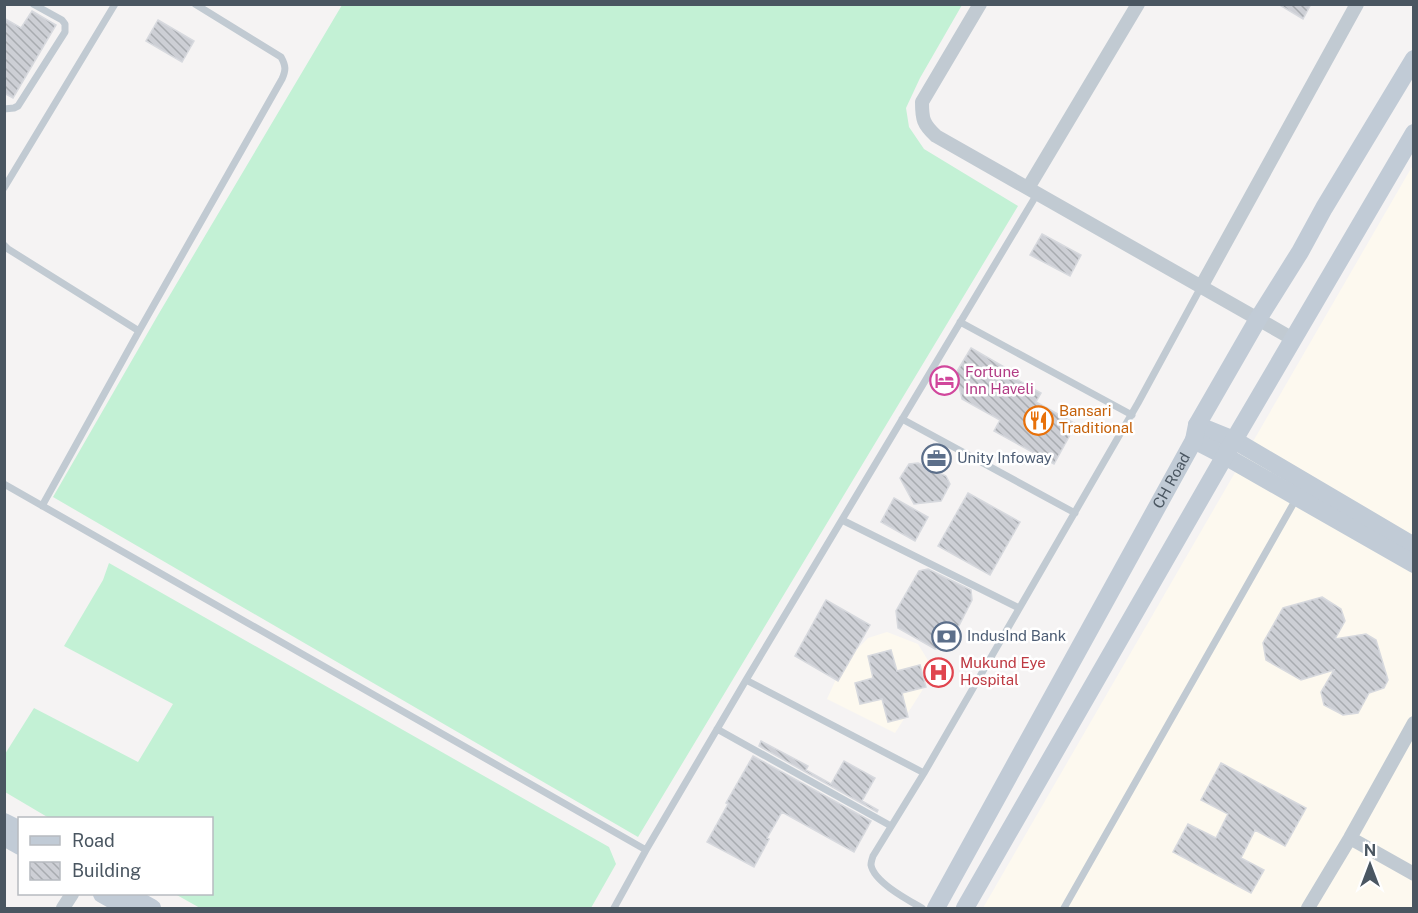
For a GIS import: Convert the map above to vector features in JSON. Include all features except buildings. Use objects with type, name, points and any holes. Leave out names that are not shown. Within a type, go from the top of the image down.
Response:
[{"type":"street","points":[[980,4],[922,102],[925,126],[936,136],[1293,339]]},
{"type":"street","points":[[1032,191],[1138,4]]},
{"type":"street","points":[[1201,287],[1358,4]]},
{"type":"street","name":"CH Road","points":[[936,909],[1258,319],[1413,59]]},
{"type":"street","points":[[964,909],[1229,448],[1413,134]]},
{"type":"street","points":[[1195,432],[1413,546]]},
{"type":"street","points":[[1229,448],[1297,497],[1413,564]]},
{"type":"street","points":[[1308,909],[1413,723]]},
{"type":"street","points":[[4,822],[18,829]]},
{"type":"street","points":[[4,837],[18,845]]},
{"type":"street","points":[[1350,838],[1413,874]]},
{"type":"street","points":[[63,909],[71,895]]},
{"type":"street","points":[[104,895],[127,909]]},
{"type":"street","points":[[129,895],[152,909]]},
{"type":"lane","points":[[4,109],[9,110],[18,106],[65,32],[65,24],[62,20],[33,4]]},
{"type":"lane","points":[[4,189],[115,4]]},
{"type":"lane","points":[[42,506],[286,71],[281,57],[195,4]]},
{"type":"lane","points":[[614,909],[717,729],[960,322],[1032,191]]},
{"type":"lane","points":[[4,245],[139,331]]},
{"type":"lane","points":[[922,909],[888,886],[875,874],[870,864],[873,856],[924,773],[1132,415],[1201,287]]},
{"type":"lane","points":[[960,322],[1132,415]]},
{"type":"lane","points":[[902,419],[1075,513]]},
{"type":"lane","points":[[4,484],[646,850]]},
{"type":"lane","points":[[1064,909],[1297,497]]},
{"type":"lane","points":[[842,520],[1020,608]]},
{"type":"lane","points":[[746,680],[924,773]]},
{"type":"lane","points":[[717,729],[891,826]]},
{"type":"shaded area","points":[[1413,165],[1413,908],[983,908]]},
{"type":"shaded area","points":[[887,632],[918,644],[932,667],[925,686],[895,733],[827,699],[842,666],[856,650],[868,638]]},
{"type":"green space","points":[[342,5],[962,5],[920,78],[906,108],[909,127],[924,149],[1018,206],[638,837],[53,497]]},
{"type":"green space","points":[[109,563],[609,847],[616,864],[591,908],[200,908],[177,895],[213,895],[213,817],[47,817],[5,792],[5,754],[34,708],[138,762],[173,704],[64,646],[103,580]]},
{"type":"place","name":"Fortune Inn Haveli","points":[[944,381]]},
{"type":"place","name":"Bansari Traditional","points":[[1038,420]]},
{"type":"place","name":"Unity Infoway","points":[[936,458]]},
{"type":"place","name":"IndusInd Bank","points":[[946,636]]},
{"type":"place","name":"Mukund Eye Hospital","points":[[939,672]]}]
